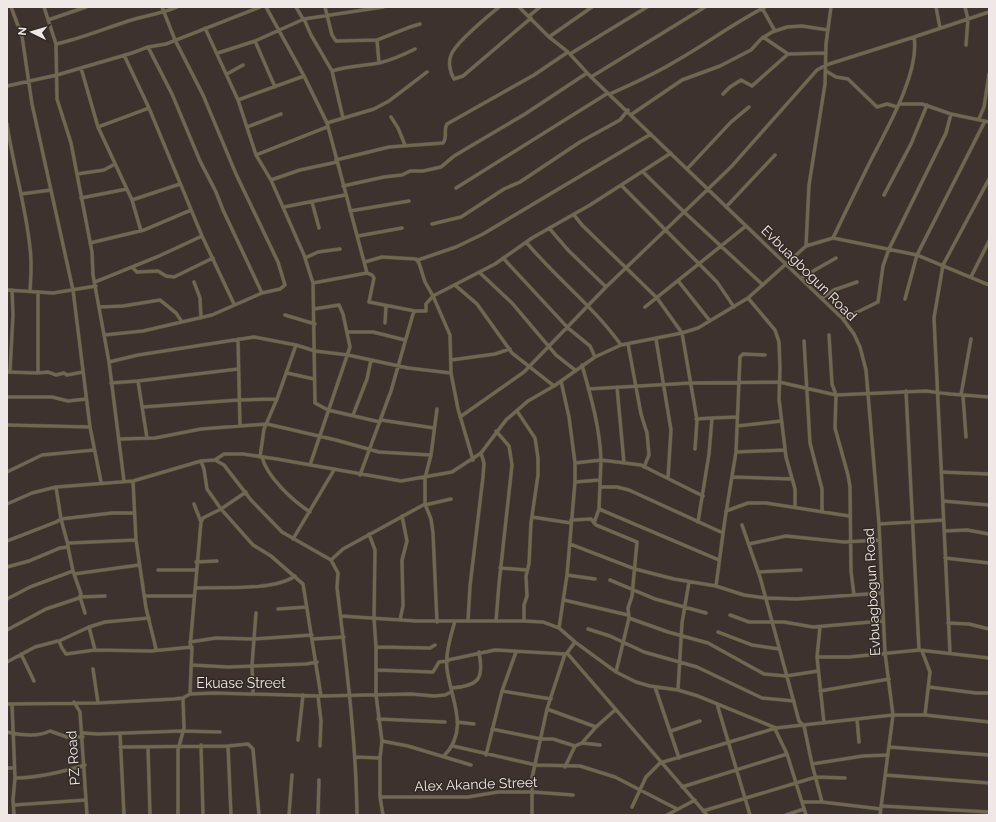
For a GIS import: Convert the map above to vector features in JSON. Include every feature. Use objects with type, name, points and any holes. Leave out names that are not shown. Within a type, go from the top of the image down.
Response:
[{"type":"street","points":[[11,7],[22,36],[28,81],[73,290],[86,400],[101,482]]},
{"type":"street","points":[[44,7],[56,44],[57,99],[71,143],[90,243],[95,284],[109,362],[124,480]]},
{"type":"street","points":[[48,20],[86,7]]},
{"type":"street","points":[[104,335],[143,331],[212,315],[234,304],[262,293],[280,289],[285,285],[285,280],[256,214],[222,143],[203,95],[175,40],[162,7]]},
{"type":"street","points":[[56,44],[165,12],[176,7]]},
{"type":"street","points":[[7,86],[57,75],[175,40],[260,7]]},
{"type":"street","points":[[266,7],[304,76],[327,125],[367,273]]},
{"type":"street","points":[[296,7],[332,70],[343,118]]},
{"type":"street","points":[[325,7],[332,35],[336,42],[377,40],[410,26],[420,24]]},
{"type":"street","points":[[218,53],[255,41],[278,29],[303,19],[383,7]]},
{"type":"street","points":[[499,7],[456,47],[450,56],[450,70],[454,78],[463,76],[540,7]]},
{"type":"street","name":"Evbuagbogun Road","points":[[519,7],[549,37],[569,53],[591,77],[628,110],[708,190],[822,298],[854,334],[860,347],[866,370],[879,524],[885,653],[893,715],[880,815]]},
{"type":"street","points":[[549,37],[592,7]]},
{"type":"street","points":[[271,180],[300,170],[370,151],[405,145],[443,143],[446,138],[445,128],[447,124],[534,75],[647,7]]},
{"type":"street","points":[[591,77],[705,7]]},
{"type":"street","points":[[806,246],[809,185],[826,71],[826,53],[831,7]]},
{"type":"street","points":[[936,7],[940,28]]},
{"type":"street","points":[[965,7],[968,19],[966,45]]},
{"type":"street","points":[[456,188],[609,94],[676,61],[694,48],[719,35],[745,17],[763,8],[774,31]]},
{"type":"street","points":[[460,417],[506,385],[568,328],[606,287],[683,211],[708,190],[812,75],[826,65],[989,12]]},
{"type":"street","points":[[632,114],[682,80],[720,66],[750,50],[774,31],[788,27],[802,26],[828,30]]},
{"type":"street","points":[[206,28],[238,100],[256,155],[271,180],[284,207],[305,258],[313,283],[315,324],[314,379],[316,403],[328,410],[381,421],[434,428]]},
{"type":"street","points":[[833,238],[898,105],[908,80],[915,45],[914,37]]},
{"type":"street","points":[[764,38],[788,54],[826,53]]},
{"type":"street","points":[[377,40],[378,63]]},
{"type":"street","points":[[255,41],[275,87]]},
{"type":"street","points":[[148,47],[172,94],[200,161],[216,192],[262,293]]},
{"type":"street","points":[[332,70],[396,59],[415,49]]},
{"type":"street","points":[[723,94],[730,87],[741,80],[752,86],[788,54]]},
{"type":"street","points":[[124,55],[149,108],[202,236],[234,304]]},
{"type":"street","points":[[227,74],[243,65]]},
{"type":"street","points":[[81,68],[98,127],[132,200],[141,231]]},
{"type":"street","points":[[826,71],[836,77],[848,79],[877,107],[887,104],[927,105],[951,114],[989,122]]},
{"type":"street","points":[[256,155],[343,118],[374,109],[389,101],[427,72]]},
{"type":"street","points":[[343,186],[384,176],[402,175],[410,171],[423,172],[441,167],[454,156],[526,114],[587,73]]},
{"type":"street","points":[[979,119],[984,107],[989,74]]},
{"type":"street","points":[[238,100],[304,76]]},
{"type":"street","points":[[884,195],[911,144],[927,105]]},
{"type":"street","points":[[687,169],[731,122],[749,107]]},
{"type":"street","points":[[98,127],[149,108]]},
{"type":"street","points":[[432,224],[461,217],[504,189],[520,182],[580,142],[620,120],[628,110]]},
{"type":"street","points":[[247,127],[281,114]]},
{"type":"street","points":[[843,320],[878,302],[883,266],[889,249],[940,146],[951,114]]},
{"type":"street","points":[[391,117],[398,128],[405,145]]},
{"type":"street","points":[[905,299],[917,255],[985,121]]},
{"type":"street","points":[[7,124],[8,140],[21,194],[30,250],[30,291]]},
{"type":"street","points":[[365,262],[382,257],[414,258],[418,260],[456,248],[483,234],[651,134]]},
{"type":"street","points":[[313,283],[367,273],[372,275],[374,278],[368,301],[415,312],[426,311],[426,303],[433,296],[503,258],[526,242],[574,215],[671,153]]},
{"type":"street","points":[[726,207],[775,155]]},
{"type":"street","points":[[77,174],[104,170],[115,164]]},
{"type":"street","points":[[643,172],[763,285]]},
{"type":"street","points":[[950,653],[934,323],[943,265],[989,180]]},
{"type":"street","points":[[132,200],[180,184]]},
{"type":"street","points":[[621,185],[717,282],[734,307]]},
{"type":"street","points":[[81,198],[126,189]]},
{"type":"street","points":[[21,194],[51,190]]},
{"type":"street","points":[[284,207],[346,195]]},
{"type":"street","points":[[350,211],[409,201]]},
{"type":"street","points":[[312,202],[320,228]]},
{"type":"street","points":[[90,243],[141,231],[191,210]]},
{"type":"street","points":[[574,215],[657,298],[682,333],[696,419],[695,449]]},
{"type":"street","points":[[645,307],[679,282],[746,226]]},
{"type":"street","points":[[358,236],[402,228]]},
{"type":"street","points":[[549,228],[568,250],[606,287]]},
{"type":"street","points":[[7,290],[38,292],[73,290],[95,284],[202,236]]},
{"type":"street","points":[[7,504],[32,493],[56,487],[124,480],[133,481],[200,462],[215,460],[224,454],[261,457],[401,482],[452,472],[473,460],[481,453],[496,432],[517,411],[540,393],[554,386],[595,357],[621,345],[656,339],[698,328],[748,298],[806,246],[833,238],[917,255],[989,285]]},
{"type":"street","points":[[971,277],[989,241]]},
{"type":"street","points":[[526,242],[587,307],[609,328],[621,345]]},
{"type":"street","points":[[305,258],[318,252],[340,249]]},
{"type":"street","points":[[132,267],[137,272],[158,270],[166,276],[174,277],[213,258]]},
{"type":"street","points":[[503,258],[568,328],[590,346],[595,357]]},
{"type":"street","points":[[801,278],[836,258]]},
{"type":"street","points":[[418,260],[425,282],[433,296],[450,335],[451,373],[460,417],[473,460]]},
{"type":"street","points":[[479,272],[512,303],[548,346],[575,370]]},
{"type":"street","points":[[194,282],[200,298],[201,318]]},
{"type":"street","points":[[679,282],[710,321]]},
{"type":"street","points":[[822,298],[834,290],[857,282]]},
{"type":"street","points":[[455,285],[477,304],[510,349],[528,366],[554,386]]},
{"type":"street","points":[[12,290],[13,315],[8,372],[48,372],[56,375],[64,372],[68,375],[83,372]]},
{"type":"street","points":[[38,292],[38,373]]},
{"type":"street","points":[[748,298],[775,330],[779,342],[781,422],[785,450],[795,490],[795,506]]},
{"type":"street","points":[[100,307],[160,300],[176,313],[182,322]]},
{"type":"street","points":[[310,465],[348,355],[350,343],[339,305],[314,309]]},
{"type":"street","points":[[385,323],[386,306]]},
{"type":"street","points":[[360,475],[381,421],[413,314],[415,312]]},
{"type":"street","points":[[285,315],[315,324]]},
{"type":"street","points":[[348,332],[373,332],[406,340]]},
{"type":"street","points":[[829,335],[832,384],[836,395],[835,428],[848,475],[852,584],[854,594]]},
{"type":"street","points":[[109,362],[138,355],[254,337],[296,345],[315,351],[348,355],[398,366],[451,373]]},
{"type":"street","points":[[238,339],[240,426]]},
{"type":"street","points":[[656,339],[662,385],[671,430],[668,478]]},
{"type":"street","points":[[966,437],[962,396],[970,339]]},
{"type":"street","points":[[804,341],[810,443],[824,496],[822,512]]},
{"type":"street","points":[[628,344],[647,433],[649,455],[644,467]]},
{"type":"street","points":[[296,345],[287,373],[267,424],[261,457],[268,471],[294,502],[310,512]]},
{"type":"street","points":[[451,360],[495,354],[510,349]]},
{"type":"street","points":[[716,586],[736,452],[740,356],[765,355]]},
{"type":"street","points":[[353,415],[367,379],[371,360]]},
{"type":"street","points":[[582,365],[600,441],[601,460],[599,509],[594,523]]},
{"type":"street","points":[[111,383],[138,382],[238,369]]},
{"type":"street","points":[[287,373],[314,379]]},
{"type":"street","points":[[559,628],[567,575],[575,482],[575,463],[569,417],[561,381]]},
{"type":"street","points":[[138,382],[147,438]]},
{"type":"street","points":[[588,389],[691,383],[779,382],[836,395],[906,391],[937,392],[962,396],[989,397]]},
{"type":"street","points":[[617,387],[624,462]]},
{"type":"street","points":[[906,391],[921,651],[930,669],[925,715]]},
{"type":"street","points":[[989,394],[989,401]]},
{"type":"street","points":[[7,397],[52,397],[68,401],[86,400]]},
{"type":"street","points":[[143,407],[240,400],[277,399]]},
{"type":"street","points":[[437,409],[431,455],[425,478],[425,505],[431,519],[433,533],[437,622]]},
{"type":"street","points":[[517,411],[535,438],[537,446],[538,475],[532,517],[529,564],[527,570],[527,596],[524,605],[524,621]]},
{"type":"street","points":[[696,419],[737,417]]},
{"type":"street","points":[[698,522],[703,496],[712,418]]},
{"type":"street","points":[[737,426],[781,422]]},
{"type":"street","points":[[119,439],[147,438],[201,429],[267,424],[391,454],[431,455]]},
{"type":"street","points":[[7,425],[90,427]]},
{"type":"street","points":[[496,432],[509,446],[512,465],[500,568],[496,622]]},
{"type":"street","points":[[7,472],[42,455],[94,450]]},
{"type":"street","points":[[736,452],[785,450]]},
{"type":"street","points":[[468,621],[470,586],[484,477],[484,463],[481,453]]},
{"type":"street","points":[[215,460],[224,464],[246,492],[282,532],[331,560],[338,573],[341,616],[351,694],[357,815]]},
{"type":"street","points":[[575,463],[601,460],[624,462],[644,467],[703,496]]},
{"type":"street","points":[[200,462],[204,469],[206,489],[222,509],[253,545],[271,556],[303,584],[317,662],[321,721],[320,746]]},
{"type":"street","points":[[293,539],[334,470]]},
{"type":"street","points":[[942,472],[989,474]]},
{"type":"street","points":[[733,477],[792,479]]},
{"type":"street","points":[[575,482],[599,480]]},
{"type":"street","points":[[133,481],[134,513],[139,565],[144,596],[156,649]]},
{"type":"street","points":[[56,487],[74,572],[85,613]]},
{"type":"street","points":[[600,487],[617,487],[629,490],[723,533]]},
{"type":"street","points":[[201,522],[203,518],[222,509],[246,492]]},
{"type":"street","points":[[331,560],[343,549],[402,516],[425,505],[451,499]]},
{"type":"street","points":[[943,501],[989,505]]},
{"type":"street","points":[[726,511],[755,503],[795,506],[849,516]]},
{"type":"street","points":[[190,694],[192,649],[190,648],[190,642],[193,596],[195,588],[195,570],[201,522],[194,504]]},
{"type":"street","points":[[599,509],[720,560]]},
{"type":"street","points":[[7,541],[62,519],[112,512],[134,513]]},
{"type":"street","points":[[400,620],[403,606],[402,560],[407,541],[402,516]]},
{"type":"street","points":[[532,517],[571,521],[589,518],[594,523],[636,540],[635,569],[631,590],[632,596],[628,608],[629,616],[624,643],[616,672]]},
{"type":"street","points":[[879,524],[943,520]]},
{"type":"street","points":[[742,525],[759,572],[786,676],[801,724],[804,726],[822,802]]},
{"type":"street","points":[[944,531],[967,530],[989,534]]},
{"type":"street","points":[[369,534],[375,550],[374,618],[377,670],[376,695],[382,741],[380,758],[380,797],[383,815]]},
{"type":"street","points":[[749,544],[786,536],[850,542],[880,540]]},
{"type":"street","points":[[7,567],[29,561],[68,545],[136,540]]},
{"type":"street","points":[[570,544],[635,569],[689,582],[716,586],[744,595],[765,598],[797,599],[882,593]]},
{"type":"street","points":[[945,558],[989,562]]},
{"type":"street","points":[[196,562],[217,561]]},
{"type":"street","points":[[7,599],[30,587],[74,572],[139,565]]},
{"type":"street","points":[[500,568],[527,570]]},
{"type":"street","points":[[158,570],[195,570]]},
{"type":"street","points":[[759,572],[801,570]]},
{"type":"street","points":[[567,575],[595,579]]},
{"type":"street","points":[[195,588],[246,587],[278,584],[290,580],[295,576]]},
{"type":"street","points":[[610,580],[655,599],[706,613]]},
{"type":"street","points":[[678,690],[681,662],[681,634],[689,582]]},
{"type":"street","points":[[7,630],[36,614],[80,597],[106,596]]},
{"type":"street","points":[[144,596],[193,596]]},
{"type":"street","points":[[564,600],[629,616],[668,632],[681,634],[708,643],[758,672],[786,676],[818,671]]},
{"type":"street","points":[[278,608],[307,607]]},
{"type":"street","points":[[253,694],[252,665],[256,613]]},
{"type":"street","points":[[730,615],[749,622],[820,627],[883,621]]},
{"type":"street","points":[[341,616],[437,622],[543,622],[559,628],[575,642],[616,672],[636,682],[655,687],[678,690],[717,703],[775,729],[787,754],[806,815]]},
{"type":"street","points":[[7,662],[21,654],[50,642],[60,641],[89,627],[105,622],[149,618]]},
{"type":"street","points":[[444,756],[453,746],[457,722],[457,706],[451,690],[447,668],[455,621]]},
{"type":"street","points":[[948,623],[969,624],[989,629]]},
{"type":"street","points":[[89,627],[95,650]]},
{"type":"street","points":[[820,627],[817,657],[824,723]]},
{"type":"street","points":[[588,629],[610,636],[644,652],[697,667],[762,698],[794,701]]},
{"type":"street","points":[[718,632],[752,645],[779,649]]},
{"type":"street","points":[[190,642],[216,638],[253,639],[344,637]]},
{"type":"street","points":[[60,641],[66,654],[95,650],[130,651],[190,648]]},
{"type":"street","points":[[532,815],[532,778],[536,766],[547,709],[566,654],[575,642]]},
{"type":"street","points":[[376,647],[430,648],[435,645]]},
{"type":"street","points":[[377,670],[433,672],[440,662],[464,658],[479,652],[495,650],[566,654],[707,815]]},
{"type":"street","points":[[817,657],[849,657],[921,651],[989,658]]},
{"type":"street","name":"Ekuase Street","points":[[7,704],[74,702],[98,703],[183,698],[190,694],[320,696],[351,694],[444,695],[451,690],[474,682],[480,677],[482,668],[479,652]]},
{"type":"street","points":[[486,755],[502,691],[516,652]]},
{"type":"street","points":[[21,654],[34,681]]},
{"type":"street","points":[[191,665],[228,667],[306,664],[317,662]]},
{"type":"street","points":[[93,669],[98,703]]},
{"type":"street","points":[[820,691],[889,680]]},
{"type":"street","points":[[655,687],[680,758]]},
{"type":"street","points":[[929,687],[976,693],[989,692]]},
{"type":"street","points":[[502,691],[551,699]]},
{"type":"street","points":[[298,740],[304,695]]},
{"type":"street","points":[[178,815],[177,773],[179,745],[184,728],[183,698]]},
{"type":"street","name":"PZ Road","points":[[74,702],[80,709],[83,733],[87,815]]},
{"type":"street","points":[[717,703],[750,815]]},
{"type":"street","points":[[12,704],[12,734],[15,778],[13,800],[14,815]]},
{"type":"street","points":[[547,709],[596,727]]},
{"type":"street","points":[[492,729],[541,739],[553,739],[575,746],[582,743],[596,727],[615,710]]},
{"type":"street","points":[[632,807],[646,777],[660,763],[775,729],[893,715],[925,715],[989,722]]},
{"type":"street","points":[[378,719],[445,722]]},
{"type":"street","points":[[857,719],[859,742]]},
{"type":"street","points":[[671,732],[700,721]]},
{"type":"street","points":[[457,722],[474,724]]},
{"type":"street","points":[[83,733],[98,734],[182,731],[220,732]]},
{"type":"street","points":[[7,732],[12,734],[43,734],[50,732],[67,737],[83,737]]},
{"type":"street","points":[[120,733],[124,815]]},
{"type":"street","points":[[382,741],[444,756],[471,765]]},
{"type":"street","points":[[582,743],[600,745]]},
{"type":"street","points":[[120,747],[179,745],[228,746],[248,744],[253,749],[259,815]]},
{"type":"street","points":[[201,745],[203,815]]},
{"type":"street","points":[[228,746],[231,815]]},
{"type":"street","points":[[453,746],[536,766],[580,766],[615,777],[677,809]]},
{"type":"street","points":[[565,767],[575,746]]},
{"type":"street","points":[[148,747],[150,815]]},
{"type":"street","points":[[889,747],[989,755]]},
{"type":"street","points":[[682,786],[787,754]]},
{"type":"street","points":[[812,764],[863,756],[888,755]]},
{"type":"street","points":[[355,757],[380,758]]},
{"type":"street","points":[[15,778],[30,778],[52,774],[85,765]]},
{"type":"street","points":[[7,768],[14,768]]},
{"type":"street","points":[[289,815],[292,775]]},
{"type":"street","points":[[885,775],[989,783]]},
{"type":"street","points":[[703,811],[816,776],[845,778]]},
{"type":"street","points":[[318,815],[319,780]]},
{"type":"street","name":"Alex Akande Street","points":[[380,797],[468,797],[498,792],[533,792],[573,795]]},
{"type":"street","points":[[7,800],[13,800]]},
{"type":"street","points":[[14,805],[86,800]]},
{"type":"street","points":[[666,815],[695,800]]},
{"type":"street","points":[[802,802],[989,812]]},
{"type":"street","points":[[786,815],[804,809]]}]
